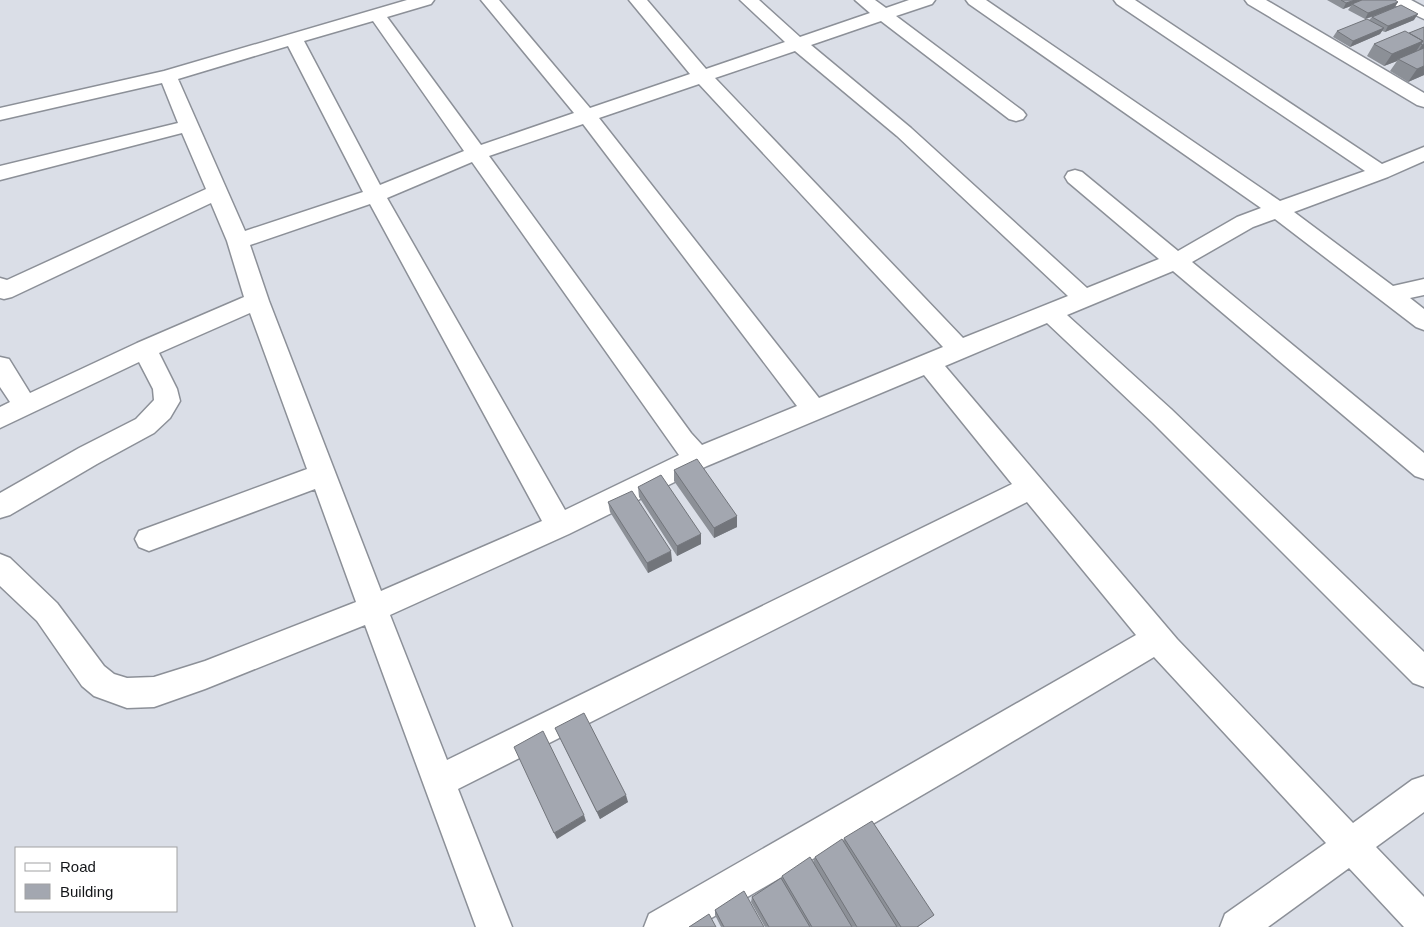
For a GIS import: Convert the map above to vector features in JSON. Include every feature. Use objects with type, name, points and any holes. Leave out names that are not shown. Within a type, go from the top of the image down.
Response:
[{"type":"street","points":[[0,114],[168,76],[425,0]]},
{"type":"street","points":[[490,0],[587,116],[814,410]]},
{"type":"street","points":[[638,0],[702,76],[959,349]]},
{"type":"street","points":[[750,0],[798,44],[904,132],[1084,298]]},
{"type":"street","points":[[864,0],[881,15],[1016,115]]},
{"type":"street","points":[[238,241],[375,195],[477,153],[926,0]]},
{"type":"street","points":[[975,0],[1277,209],[1424,321]]},
{"type":"street","points":[[1123,0],[1381,172]]},
{"type":"street","points":[[1254,0],[1424,102]]},
{"type":"street","points":[[1398,0],[1424,14]]},
{"type":"street","points":[[376,14],[682,440],[698,458]]},
{"type":"street","points":[[293,38],[375,195],[559,526]]},
{"type":"street","points":[[168,76],[238,241],[257,301],[372,609],[440,781],[494,927]]},
{"type":"street","points":[[0,173],[188,126]]},
{"type":"street","points":[[0,567],[47,612],[93,676],[105,686],[127,693],[154,692],[205,675],[372,609],[559,526],[698,458],[1175,261],[1245,222],[1381,172],[1424,153]]},
{"type":"street","points":[[1075,178],[1424,468]]},
{"type":"street","points":[[0,286],[4,291],[217,192]]},
{"type":"street","points":[[1389,295],[1424,287]]},
{"type":"street","points":[[0,418],[145,350],[257,301]]},
{"type":"street","points":[[1049,312],[1162,416],[1424,673]]},
{"type":"street","points":[[0,507],[88,456],[145,426],[161,411],[167,401],[165,388],[145,350]]},
{"type":"street","points":[[927,362],[1157,639],[1424,923]]},
{"type":"street","points":[[0,366],[25,406]]},
{"type":"street","points":[[149,539],[322,475]]},
{"type":"street","points":[[440,781],[1031,487]]},
{"type":"street","points":[[662,927],[957,758],[1157,639]]},
{"type":"street","points":[[1238,927],[1424,792]]},
{"type":"building","points":[[1341,0],[1355,0],[1346,3]]},
{"type":"building","points":[[1362,0],[1395,0],[1398,2],[1368,13],[1352,4]]},
{"type":"building","points":[[1401,5],[1418,14],[1388,26],[1372,17]]},
{"type":"building","points":[[1367,19],[1384,28],[1353,41],[1337,31]]},
{"type":"building","points":[[1424,27],[1424,44],[1422,45],[1423,41],[1409,33]]},
{"type":"building","points":[[1405,31],[1423,41],[1392,54],[1374,44]]},
{"type":"building","points":[[1424,48],[1424,66],[1417,69],[1398,59]]},
{"type":"building","points":[[697,459],[737,516],[714,528],[674,470]]},
{"type":"building","points":[[661,475],[701,534],[677,546],[638,487]]},
{"type":"building","points":[[632,491],[671,551],[647,563],[608,502]]},
{"type":"building","points":[[584,713],[626,795],[597,812],[555,728]]},
{"type":"building","points":[[543,731],[584,815],[554,833],[514,747]]},
{"type":"building","points":[[872,821],[934,915],[917,927],[901,927],[844,838]]},
{"type":"building","points":[[842,839],[897,927],[857,927],[815,857]]},
{"type":"building","points":[[810,857],[852,927],[812,927],[782,876]]},
{"type":"building","points":[[781,878],[810,927],[769,927],[752,897]]},
{"type":"building","points":[[744,891],[764,927],[724,927],[715,910]]},
{"type":"building","points":[[709,914],[716,927],[689,927]]}]
